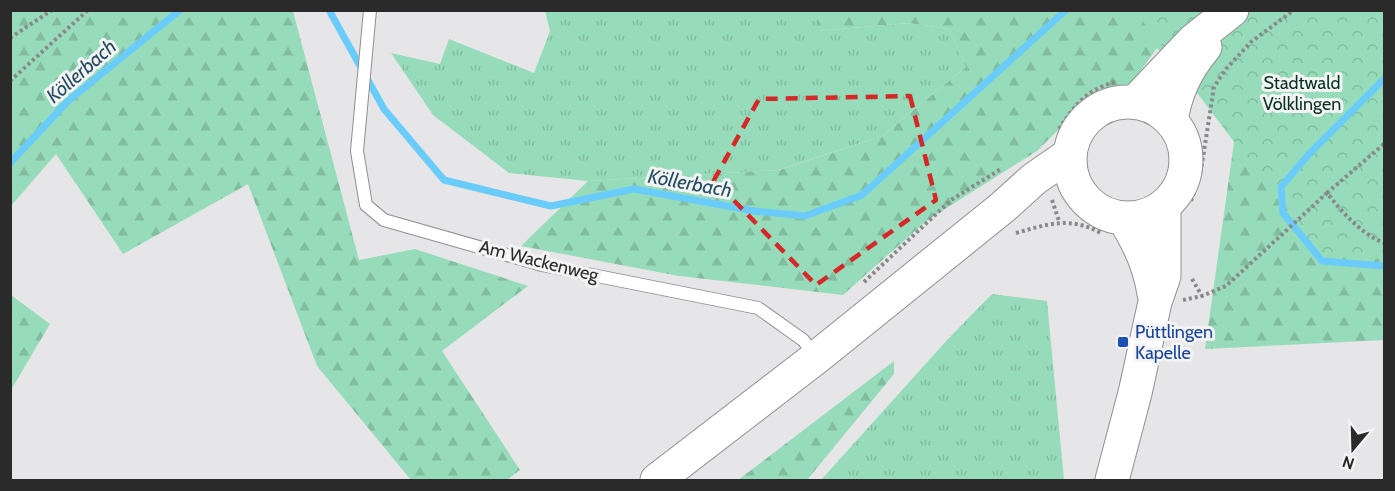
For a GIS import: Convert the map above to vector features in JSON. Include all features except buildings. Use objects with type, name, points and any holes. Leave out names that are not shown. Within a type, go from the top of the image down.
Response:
[{"type":"main road","points":[[1135,102],[1192,41],[1232,10]]},
{"type":"main road","points":[[1171,121],[1178,92],[1189,68],[1238,10]]},
{"type":"main road","points":[[1112,480],[1136,393],[1155,302],[1164,276],[1176,206],[1186,171],[1185,146],[1171,121],[1155,109],[1135,102],[1116,103],[1091,114],[1074,137],[1070,154],[1075,184],[1083,197],[1100,212],[1124,219],[1144,216],[1176,206]]},
{"type":"main road","points":[[657,480],[817,357],[1003,207],[1034,179],[1070,154]]},
{"type":"main road","points":[[1003,207],[1028,198],[1083,197]]},
{"type":"main road","points":[[1124,219],[1148,267],[1155,302]]},
{"type":"lane","name":"Am Wackenweg","points":[[370,10],[357,151],[366,205],[384,220],[542,265],[758,308],[803,340],[817,357]]},
{"type":"path","points":[[10,38],[52,10]]},
{"type":"path","points":[[10,81],[88,10]]},
{"type":"path","points":[[1176,206],[1202,170],[1214,87],[1226,69],[1251,42],[1294,10]]},
{"type":"path","points":[[1202,296],[1226,286],[1384,144]]},
{"type":"path","points":[[861,284],[951,200],[1010,164]]},
{"type":"path","points":[[1327,193],[1347,218],[1384,243]]},
{"type":"highlighted area","points":[[910,96],[936,200],[816,285],[714,180],[759,99]]},
{"type":"green space","points":[[11,10],[293,11],[359,260],[415,249],[528,286],[442,351],[520,470],[507,480],[411,480],[317,366],[248,184],[123,254],[56,154],[11,206]]},
{"type":"green space","points":[[818,10],[818,31],[908,23],[949,29],[966,67],[882,136],[778,170],[588,181],[509,173],[433,115],[391,53],[440,64],[449,39],[534,73],[550,31],[545,11]]},
{"type":"green space","points":[[818,11],[1384,11],[1384,340],[1205,349],[1235,135],[1157,48],[1129,87],[1098,90],[1037,151],[926,221],[843,295],[679,276],[521,246],[588,181],[779,170],[882,136],[966,67],[949,29],[908,23],[818,31]]},
{"type":"green space","name":"Stadtwald Völklingen","points":[[1135,11],[1384,11],[1384,259],[1319,254]]},
{"type":"green space","points":[[992,294],[1047,301],[1064,480],[821,480],[948,339]]},
{"type":"green space","points":[[11,295],[50,324],[11,390]]},
{"type":"green space","points":[[894,361],[894,374],[807,480],[738,480]]},
{"type":"waterway","name":"Köllerbach","points":[[10,163],[68,101],[180,10]]},
{"type":"waterway","name":"Köllerbach","points":[[329,10],[384,109],[444,180],[551,206],[634,189],[754,211],[805,216],[862,195],[1066,10]]},
{"type":"waterway","points":[[1384,79],[1309,154],[1281,187],[1283,213],[1322,261],[1384,266]]},
{"type":"place","name":"Püttlingen Kapelle","points":[[1123,342]]}]
